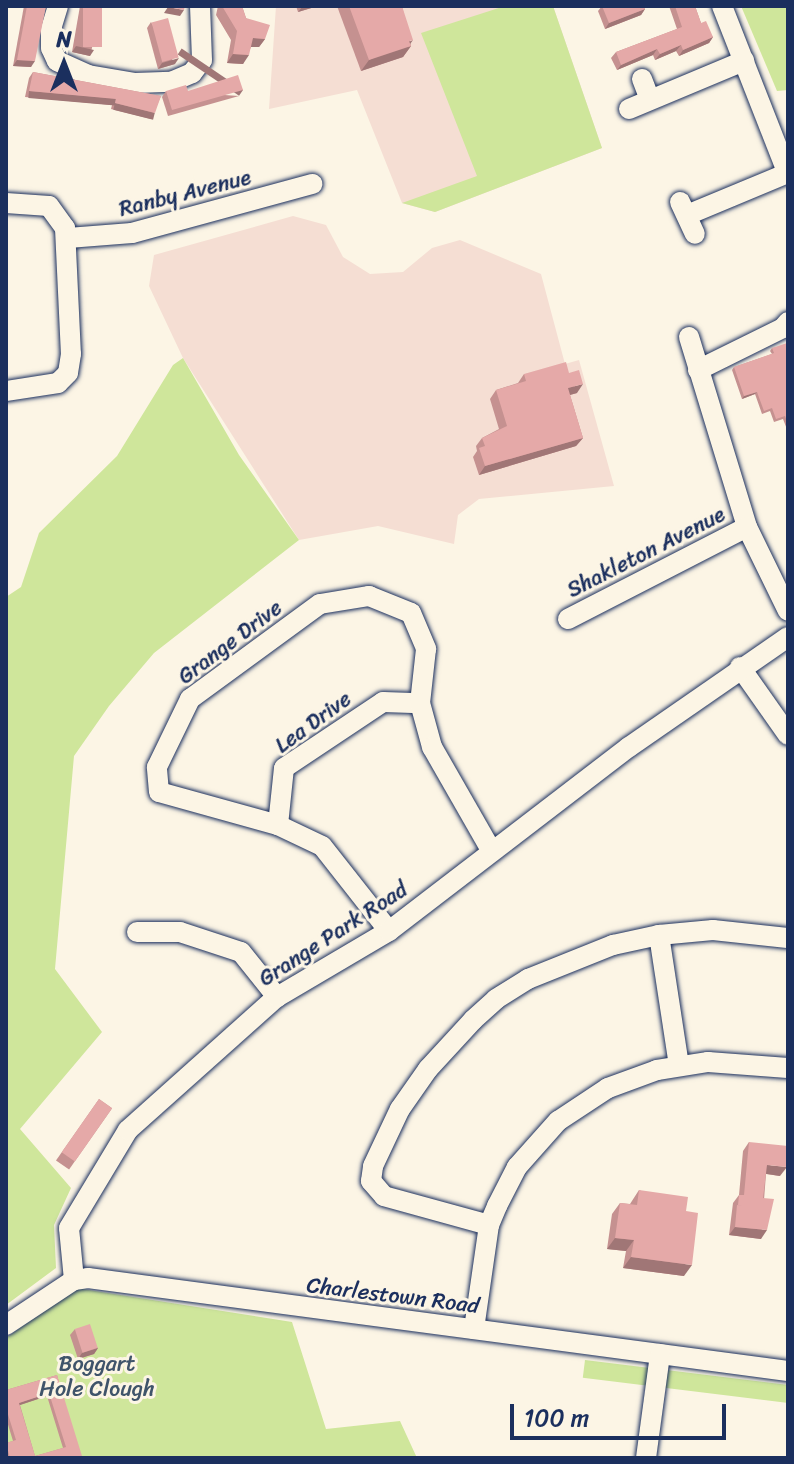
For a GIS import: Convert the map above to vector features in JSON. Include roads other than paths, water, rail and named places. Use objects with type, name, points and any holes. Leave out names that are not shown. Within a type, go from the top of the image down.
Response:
[{"type":"street","points":[[58,6],[51,38],[57,61],[88,75],[135,83],[171,82],[192,73],[202,60],[200,6]]},
{"type":"street","points":[[687,217],[788,173],[778,115],[744,61],[722,6]]},
{"type":"street","points":[[629,109],[744,61]]},
{"type":"street","points":[[642,79],[650,100]]},
{"type":"street","name":"Ranby Avenue","points":[[68,238],[132,233],[312,184]]},
{"type":"street","points":[[6,203],[49,206],[61,219],[68,238],[68,373],[51,386],[6,391]]},
{"type":"street","points":[[698,370],[783,328],[788,322]]},
{"type":"street","points":[[689,337],[747,527],[788,611]]},
{"type":"street","name":"Shakleton Avenue","points":[[568,619],[747,527]]},
{"type":"street","name":"Grange Drive","points":[[389,931],[322,846],[278,825],[159,792],[157,767],[190,699],[320,604],[369,596],[411,613],[426,649],[420,703],[432,747],[491,850]]},
{"type":"street","name":"Grange Park Road","points":[[74,1280],[69,1228],[128,1130],[277,997],[389,931],[491,850],[740,667],[788,637]]},
{"type":"street","points":[[740,667],[788,735]]},
{"type":"street","name":"Lea Drive","points":[[278,825],[284,768],[383,702],[420,703]]},
{"type":"street","points":[[489,1225],[384,1196],[372,1186],[373,1166],[400,1109],[438,1057],[496,999],[569,959],[659,935],[713,930],[788,938]]},
{"type":"street","points":[[137,932],[180,932],[241,952],[277,997]]},
{"type":"street","points":[[659,935],[679,1065]]},
{"type":"street","points":[[474,1329],[489,1225],[517,1167],[558,1121],[608,1088],[633,1077],[679,1065],[738,1063],[788,1068]]},
{"type":"street","name":"Charlestown Road","points":[[74,1280],[88,1278],[788,1371]]},
{"type":"street","points":[[6,1325],[74,1280]]},
{"type":"street","points":[[646,1458],[660,1354]]},
{"type":"park label","name":"Boggart Hole Clough","points":[[97,1376]]}]
